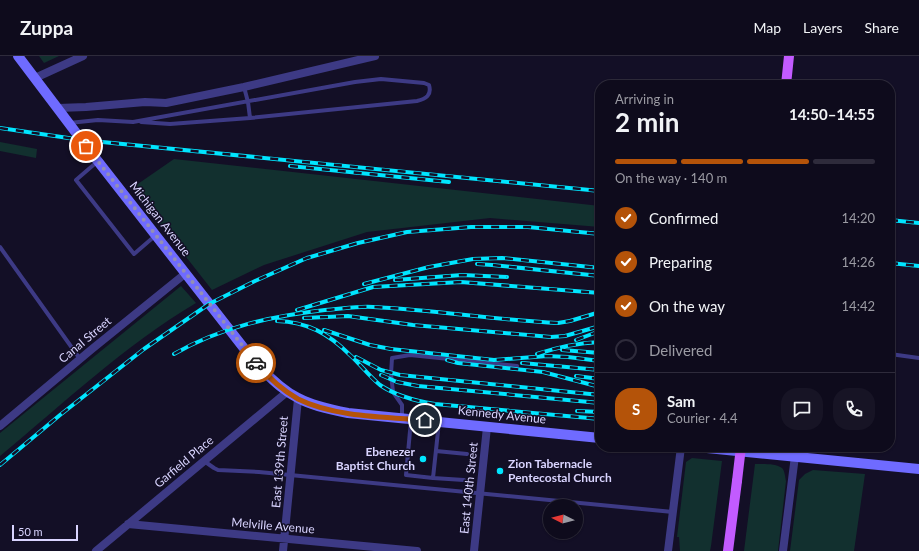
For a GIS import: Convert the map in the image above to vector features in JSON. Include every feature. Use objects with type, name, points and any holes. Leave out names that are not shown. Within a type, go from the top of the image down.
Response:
[{"type":"main road","name":"Michigan Avenue","points":[[18,56],[257,365],[274,382],[287,392]]},
{"type":"main road","points":[[787,80],[789,56]]},
{"type":"main road","name":"Kennedy Avenue","points":[[287,392],[310,403],[348,413],[595,437]]},
{"type":"main road","points":[[728,551],[740,452]]},
{"type":"main road","points":[[796,452],[919,469]]},
{"type":"street","points":[[35,78],[83,56]]},
{"type":"street","points":[[58,108],[145,102],[166,103],[244,87],[375,56]]},
{"type":"street","name":"Canal Street","points":[[0,426],[80,359],[186,274]]},
{"type":"street","name":"Garfield Place","points":[[96,551],[287,392]]},
{"type":"street","name":"East 139th Street","points":[[284,551],[298,398]]},
{"type":"street","name":"East 140th Street","points":[[474,551],[487,426]]},
{"type":"street","points":[[668,551],[679,452]]},
{"type":"street","points":[[783,551],[796,452]]},
{"type":"street","name":"Melville Avenue","points":[[128,524],[417,551]]},
{"type":"lane","points":[[69,123],[98,120],[133,122],[170,124],[250,118],[417,101],[423,100],[429,96],[431,90],[429,85],[424,83],[381,79],[341,83],[248,102],[133,122]]},
{"type":"lane","points":[[244,87],[250,118]]},
{"type":"lane","points":[[98,161],[76,180],[134,254],[156,235]]},
{"type":"lane","points":[[0,247],[80,359]]},
{"type":"lane","points":[[464,480],[406,475],[406,419],[402,405],[393,392],[391,374],[392,358],[410,355],[517,366]]},
{"type":"lane","points":[[895,355],[919,358]]},
{"type":"lane","points":[[433,478],[439,422]]},
{"type":"lane","points":[[436,451],[467,454]]},
{"type":"lane","points":[[204,460],[218,470],[291,475],[673,512]]},
{"type":"green space","points":[[39,56],[59,56],[44,63]]},
{"type":"green space","points":[[0,142],[37,149],[36,158],[0,151]]},
{"type":"green space","points":[[174,159],[595,205],[595,227],[490,218],[367,232],[264,265],[212,290],[132,188]]},
{"type":"green space","points":[[181,286],[196,303],[170,319],[95,375],[0,456],[0,433]]},
{"type":"green space","points":[[692,458],[722,461],[710,551],[680,551],[679,537],[677,537],[686,462]]},
{"type":"green space","points":[[755,464],[776,465],[782,468],[784,472],[786,481],[778,551],[744,551]]},
{"type":"green space","points":[[813,470],[865,474],[854,551],[790,551],[799,480],[805,474]]},
{"type":"railway","points":[[0,128],[82,140],[595,191]]},
{"type":"railway","points":[[290,166],[449,182]]},
{"type":"railway","points":[[895,221],[919,223]]},
{"type":"railway","points":[[0,465],[60,415],[144,349],[209,304],[255,281],[307,258],[358,243],[407,232],[471,227],[528,227],[595,234]]},
{"type":"railway","points":[[364,284],[429,267],[473,259],[502,258],[595,267]]},
{"type":"railway","points":[[477,264],[595,275]]},
{"type":"railway","points":[[895,264],[919,266]]},
{"type":"railway","points":[[395,280],[462,275],[507,277]]},
{"type":"railway","points":[[297,310],[373,287],[461,282],[595,293]]},
{"type":"railway","points":[[174,354],[228,330],[266,319],[355,307],[419,310],[512,320],[558,323],[595,314]]},
{"type":"railway","points":[[304,318],[348,316],[413,325],[551,337],[565,336],[595,327]]},
{"type":"railway","points":[[277,321],[307,326],[325,335],[342,347],[380,385],[406,398],[435,404],[595,419]]},
{"type":"railway","points":[[324,330],[370,345],[391,349],[494,360],[547,356],[595,360]]},
{"type":"railway","points":[[576,340],[595,333]]},
{"type":"railway","points":[[537,354],[553,349],[595,342]]},
{"type":"railway","points":[[562,350],[595,353]]},
{"type":"railway","points":[[356,357],[381,370],[400,375],[595,394]]},
{"type":"railway","points":[[447,360],[458,363],[543,372],[595,386]]},
{"type":"railway","points":[[522,363],[595,370]]},
{"type":"railway","points":[[381,375],[397,382],[418,386],[595,403]]},
{"type":"railway","points":[[576,376],[595,378]]},
{"type":"railway","points":[[577,411],[595,412]]},
{"type":"way so far","points":[[86,146],[256,363]]},
{"type":"place","name":"Ebenezer Baptist Church","points":[[423,459]]},
{"type":"place","name":"Zion Tabernacle Pentecostal Church","points":[[500,471]]},
{"type":"route","points":[[256,363],[274,382],[287,392],[310,403],[348,413],[425,420]]}]
